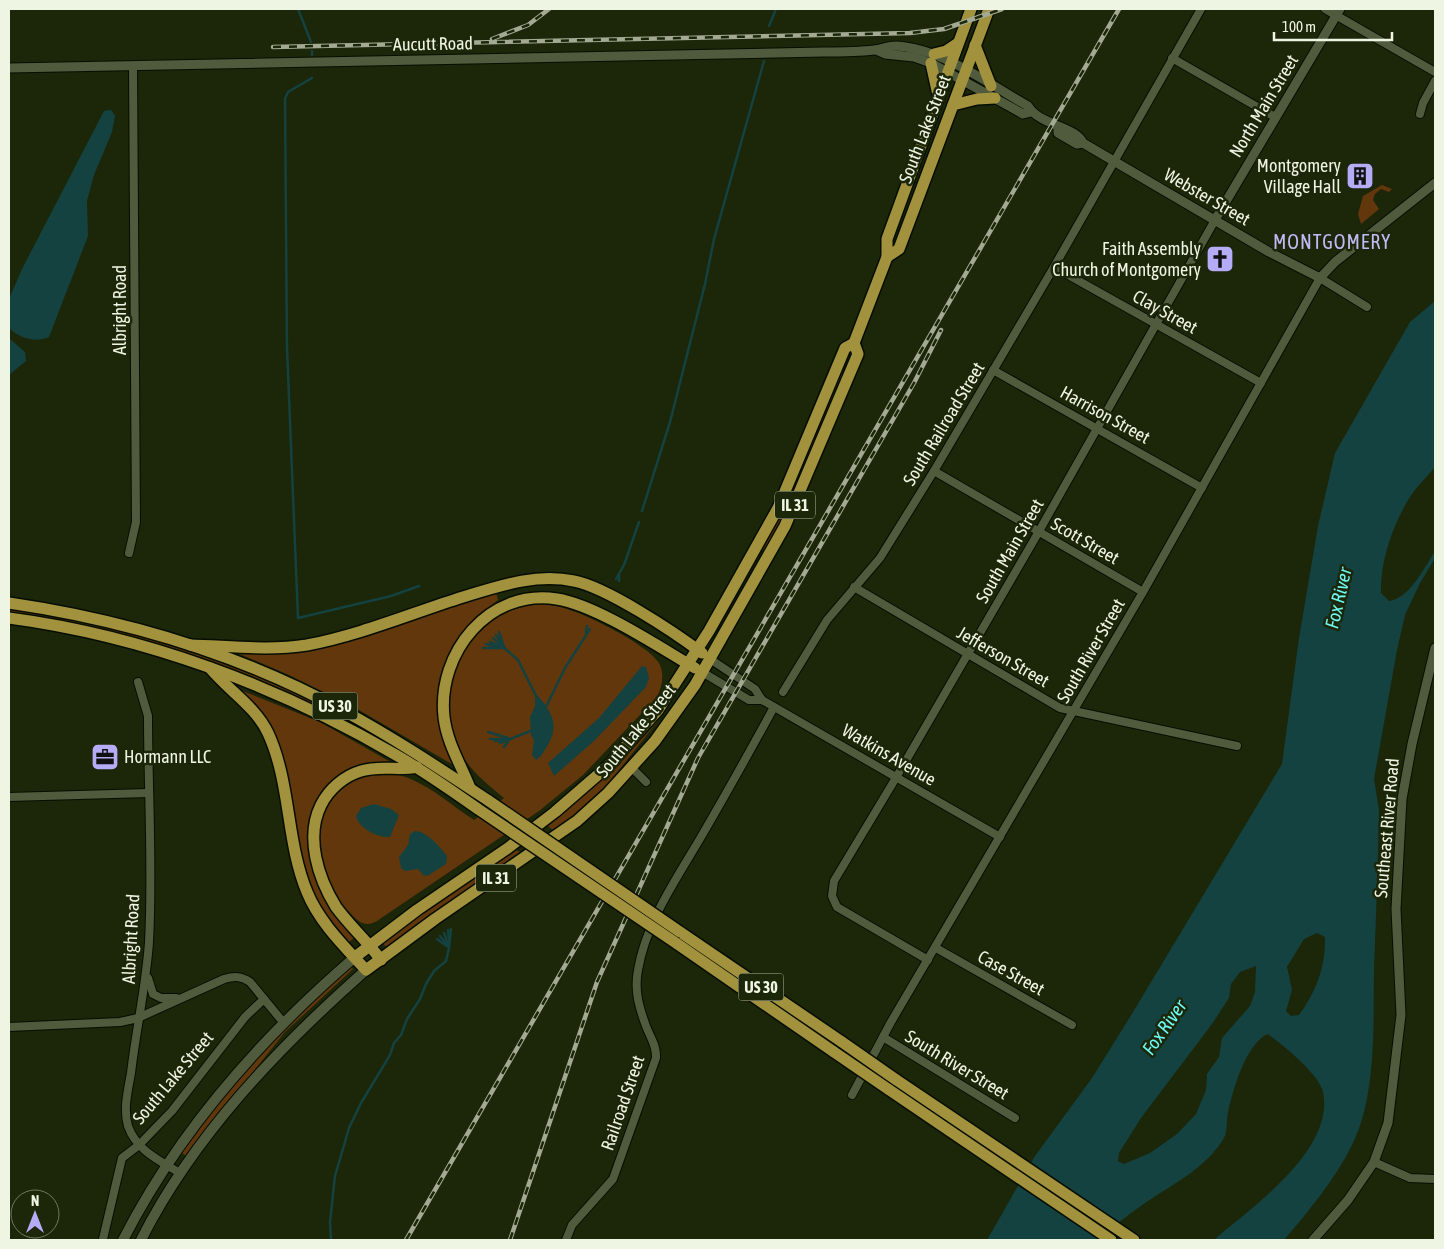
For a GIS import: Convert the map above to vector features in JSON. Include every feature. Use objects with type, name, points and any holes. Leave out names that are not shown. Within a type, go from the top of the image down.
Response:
[{"type":"main road","name":"South Lake Street","points":[[284,1022],[369,945],[508,848],[586,785],[642,730],[674,688],[778,508],[845,348],[854,343],[887,257],[887,239],[971,9]]},
{"type":"main road","name":"South Lake Street","points":[[887,257],[899,249],[989,9]]},
{"type":"main road","points":[[938,98],[933,58],[958,43]]},
{"type":"main road","points":[[975,45],[992,86]]},
{"type":"main road","points":[[953,105],[977,99],[995,98]]},
{"type":"main road","name":"South Lake Street","points":[[180,1173],[246,1089],[302,1029],[366,970],[435,919],[567,829],[632,768],[668,725],[710,659],[771,553],[800,494],[858,354],[854,343]]},
{"type":"main road","points":[[190,645],[270,648],[308,644],[491,588],[538,578],[554,578],[573,580],[599,591],[650,619],[710,659]]},
{"type":"main road","points":[[470,788],[448,736],[444,716],[444,689],[450,663],[461,642],[479,622],[504,606],[537,597],[575,603],[702,672]]},
{"type":"main road","name":"US 30","points":[[9,604],[118,624],[190,645],[288,683],[385,734],[489,801],[834,1052],[1111,1240]]},
{"type":"main road","name":"US 30","points":[[9,618],[90,633],[162,652],[210,668],[307,708],[359,734],[417,768],[842,1042],[1134,1240]]},
{"type":"main road","points":[[210,668],[220,680],[247,704],[267,732],[276,754],[305,888],[320,915],[366,970]]},
{"type":"main road","points":[[380,960],[337,908],[324,882],[314,843],[318,811],[331,790],[350,775],[374,768],[400,770],[417,768]]},
{"type":"main road","name":"IL 31","points":[[123,1240],[168,1165],[223,1090],[284,1022]]},
{"type":"main road","name":"IL 31","points":[[141,1240],[180,1173]]},
{"type":"street","name":"South Railroad Street","points":[[782,692],[827,620],[880,558],[934,470],[1054,267],[1201,9]]},
{"type":"street","points":[[1325,9],[1338,12],[1435,72]]},
{"type":"street","name":"North Main Street","points":[[1215,220],[1338,12]]},
{"type":"street","name":"Webster Street","points":[[858,51],[876,50],[885,54],[933,58],[964,75],[995,98],[1023,114],[1031,112]]},
{"type":"street","name":"Aucutt Road","points":[[9,68],[858,51]]},
{"type":"street","points":[[1172,58],[1275,117]]},
{"type":"street","name":"Albright Road","points":[[129,553],[136,522],[133,67]]},
{"type":"street","name":"Webster Street","points":[[964,75],[992,86],[1028,106],[1031,112],[1058,128],[1058,133],[1077,144],[1083,143],[1215,220],[1320,278],[1367,307]]},
{"type":"street","points":[[1420,114],[1423,103],[1435,81]]},
{"type":"street","points":[[1320,278],[1335,262],[1435,183]]},
{"type":"street","name":"South Main Street","points":[[928,960],[837,907],[832,896],[834,881],[1039,532],[1215,220]]},
{"type":"street","name":"Clay Street","points":[[1054,267],[1261,383]]},
{"type":"street","name":"South River Street","points":[[852,1095],[883,1037],[1143,592],[1320,278]]},
{"type":"street","name":"Harrison Street","points":[[993,370],[1202,488]]},
{"type":"street","name":"Scott Street","points":[[934,470],[1143,592]]},
{"type":"street","name":"Jefferson Street","points":[[854,587],[1060,708],[1237,746]]},
{"type":"street","name":"Southeast River Road","points":[[1313,1240],[1348,1200],[1374,1162],[1388,1123],[1400,1014],[1396,909],[1402,799],[1412,744],[1435,648]]},
{"type":"street","name":"Watkins Avenue","points":[[710,659],[755,688],[762,700],[1000,837]]},
{"type":"street","name":"Watkins Avenue","points":[[702,672],[749,700],[762,700]]},
{"type":"street","name":"Albright Road","points":[[138,682],[148,716],[149,942],[126,1110],[129,1127],[139,1145],[180,1173]]},
{"type":"street","name":"Railroad Street","points":[[566,1240],[572,1225],[613,1179],[656,1058],[656,1051],[646,1026],[636,988],[638,969],[647,939],[664,899],[737,776],[774,707]]},
{"type":"street","points":[[632,768],[646,782]]},
{"type":"street","points":[[9,796],[148,793]]},
{"type":"street","name":"Case Street","points":[[936,948],[1072,1025]]},
{"type":"street","points":[[146,970],[149,985],[154,994],[168,999],[183,997]]},
{"type":"street","points":[[9,1027],[120,1022],[138,1018],[224,979],[240,976],[250,982],[284,1022]]},
{"type":"street","name":"South Lake Street","points":[[103,1239],[112,1210],[120,1162],[172,1111],[245,1017],[264,999]]},
{"type":"street","name":"South River Street","points":[[883,1037],[1015,1118]]},
{"type":"street","points":[[1374,1162],[1410,1178],[1435,1179]]},
{"type":"shaded area","points":[[1382,185],[1392,189],[1389,192],[1381,189],[1375,194],[1373,200],[1379,209],[1361,224],[1358,214],[1363,196]]},
{"type":"shaded area","points":[[840,373],[843,374],[808,464],[766,551],[763,550],[795,482]]},
{"type":"shaded area","points":[[496,592],[498,600],[473,622],[452,650],[439,682],[437,698],[439,715],[457,767],[352,706],[289,675],[235,652],[273,653]]},
{"type":"shaded area","points":[[540,604],[579,613],[618,632],[644,648],[661,667],[662,680],[657,697],[583,775],[539,811],[377,921],[370,924],[361,922],[352,915],[337,896],[330,885],[322,861],[319,836],[321,818],[326,807],[338,792],[353,780],[365,775],[379,773],[409,778],[438,794],[474,820],[504,798],[483,781],[471,768],[457,745],[450,721],[449,697],[453,674],[462,652],[476,634],[494,619],[515,609]]},
{"type":"shaded area","points":[[9,608],[114,630],[214,660],[310,701],[404,752],[327,711],[238,672],[9,613]]},
{"type":"shaded area","points":[[243,691],[320,722],[394,764],[332,783],[309,843],[355,937],[349,942],[325,913],[313,892],[305,869],[287,782]]},
{"type":"shaded area","points":[[659,716],[661,717],[604,789],[555,832],[547,825],[615,766]]},
{"type":"shaded area","points":[[515,849],[523,854],[386,947],[382,942]]},
{"type":"shaded area","points":[[351,967],[353,969],[285,1032],[186,1156],[182,1153],[200,1127],[240,1078],[282,1032]]},
{"type":"water","points":[[111,110],[115,116],[112,132],[94,175],[87,201],[88,236],[49,337],[38,340],[22,337],[9,328],[9,299],[22,269],[104,111]]},
{"type":"water","name":"Fox River","points":[[1435,301],[1435,467],[1413,493],[1398,519],[1385,556],[1381,593],[1389,601],[1403,595],[1416,581],[1435,551],[1435,558],[1420,583],[1405,615],[1374,779],[1379,810],[1372,1059],[1366,1104],[1352,1145],[1330,1182],[1284,1240],[1214,1240],[1268,1194],[1304,1156],[1316,1135],[1323,1114],[1323,1092],[1315,1077],[1300,1060],[1268,1034],[1253,1047],[1242,1068],[1230,1103],[1224,1138],[1209,1158],[1190,1174],[1135,1210],[1097,1240],[987,1240],[1035,1156],[1092,1078],[1130,1017],[1282,764],[1299,638],[1318,526],[1335,453],[1410,322]],"holes":[[[1317,933],[1325,937],[1324,958],[1319,978],[1299,1015],[1291,1016],[1286,1011],[1292,990],[1287,967],[1304,939]],[[1256,966],[1255,992],[1250,1006],[1222,1038],[1219,1057],[1207,1074],[1206,1090],[1196,1114],[1177,1134],[1150,1153],[1124,1164],[1118,1161],[1119,1153],[1141,1118],[1212,1024],[1229,998],[1231,984],[1240,972]]]},
{"type":"water","points":[[9,338],[25,352],[26,361],[9,375]]},
{"type":"water","points":[[642,666],[646,667],[649,678],[646,687],[594,741],[554,776],[548,763],[599,718]]},
{"type":"water","points":[[535,693],[546,706],[553,719],[554,726],[551,740],[542,755],[536,760],[532,755],[534,740],[531,735],[530,717],[535,706]]},
{"type":"water","points":[[374,804],[391,809],[399,815],[390,837],[380,836],[364,828],[356,816],[361,808]]},
{"type":"water","points":[[415,831],[429,837],[447,856],[446,864],[427,876],[423,875],[418,869],[405,871],[401,868],[399,857],[408,845],[410,834]]},
{"type":"waterway","points":[[298,9],[311,42]]},
{"type":"waterway","points":[[769,26],[776,9]]},
{"type":"waterway","points":[[642,511],[670,422],[705,284],[714,239],[764,61]]},
{"type":"waterway","points":[[312,78],[288,92],[285,99],[287,348],[298,618],[391,596],[419,586]]},
{"type":"waterway","points":[[616,579],[624,565],[639,522]]},
{"type":"waterway","points":[[619,575],[619,581]]},
{"type":"waterway","points":[[586,633],[587,626]]},
{"type":"waterway","points":[[546,707],[565,668],[590,629]]},
{"type":"waterway","points":[[499,632],[504,647]]},
{"type":"waterway","points":[[496,635],[503,645]]},
{"type":"waterway","points":[[493,638],[518,660],[536,696]]},
{"type":"waterway","points":[[490,642],[499,646]]},
{"type":"waterway","points":[[486,644],[498,647]]},
{"type":"waterway","points":[[483,648],[504,648]]},
{"type":"waterway","points":[[500,743],[533,730]]},
{"type":"waterway","points":[[488,732],[508,738]]},
{"type":"waterway","points":[[490,739],[506,739]]},
{"type":"waterway","points":[[495,741],[503,740]]},
{"type":"waterway","points":[[504,747],[509,740]]},
{"type":"waterway","points":[[449,947],[451,929]]},
{"type":"waterway","points":[[448,930],[449,942]]},
{"type":"waterway","points":[[331,1240],[330,1222],[335,1176],[349,1128],[361,1103],[390,1055],[394,1043],[401,1035],[407,1019],[420,999],[426,984],[434,971],[446,961],[449,948],[444,933]]},
{"type":"waterway","points":[[440,936],[447,945]]},
{"type":"waterway","points":[[437,939],[448,947]]},
{"type":"railway","points":[[492,39],[528,25],[549,9]]},
{"type":"railway","points":[[273,47],[910,33],[944,29],[1002,9]]},
{"type":"railway","points":[[406,1240],[1119,9]]},
{"type":"railway","points":[[510,1240],[597,982],[698,758],[914,383],[941,330]]},
{"type":"place","name":"Montgomery Village Hall","points":[[1360,176]]},
{"type":"place","name":"Faith Assembly Church of Montgomery","points":[[1220,259]]},
{"type":"place","name":"Hormann LLC","points":[[105,757]]},
{"type":"district","name":"MONTGOMERY","points":[[1332,242]]}]
